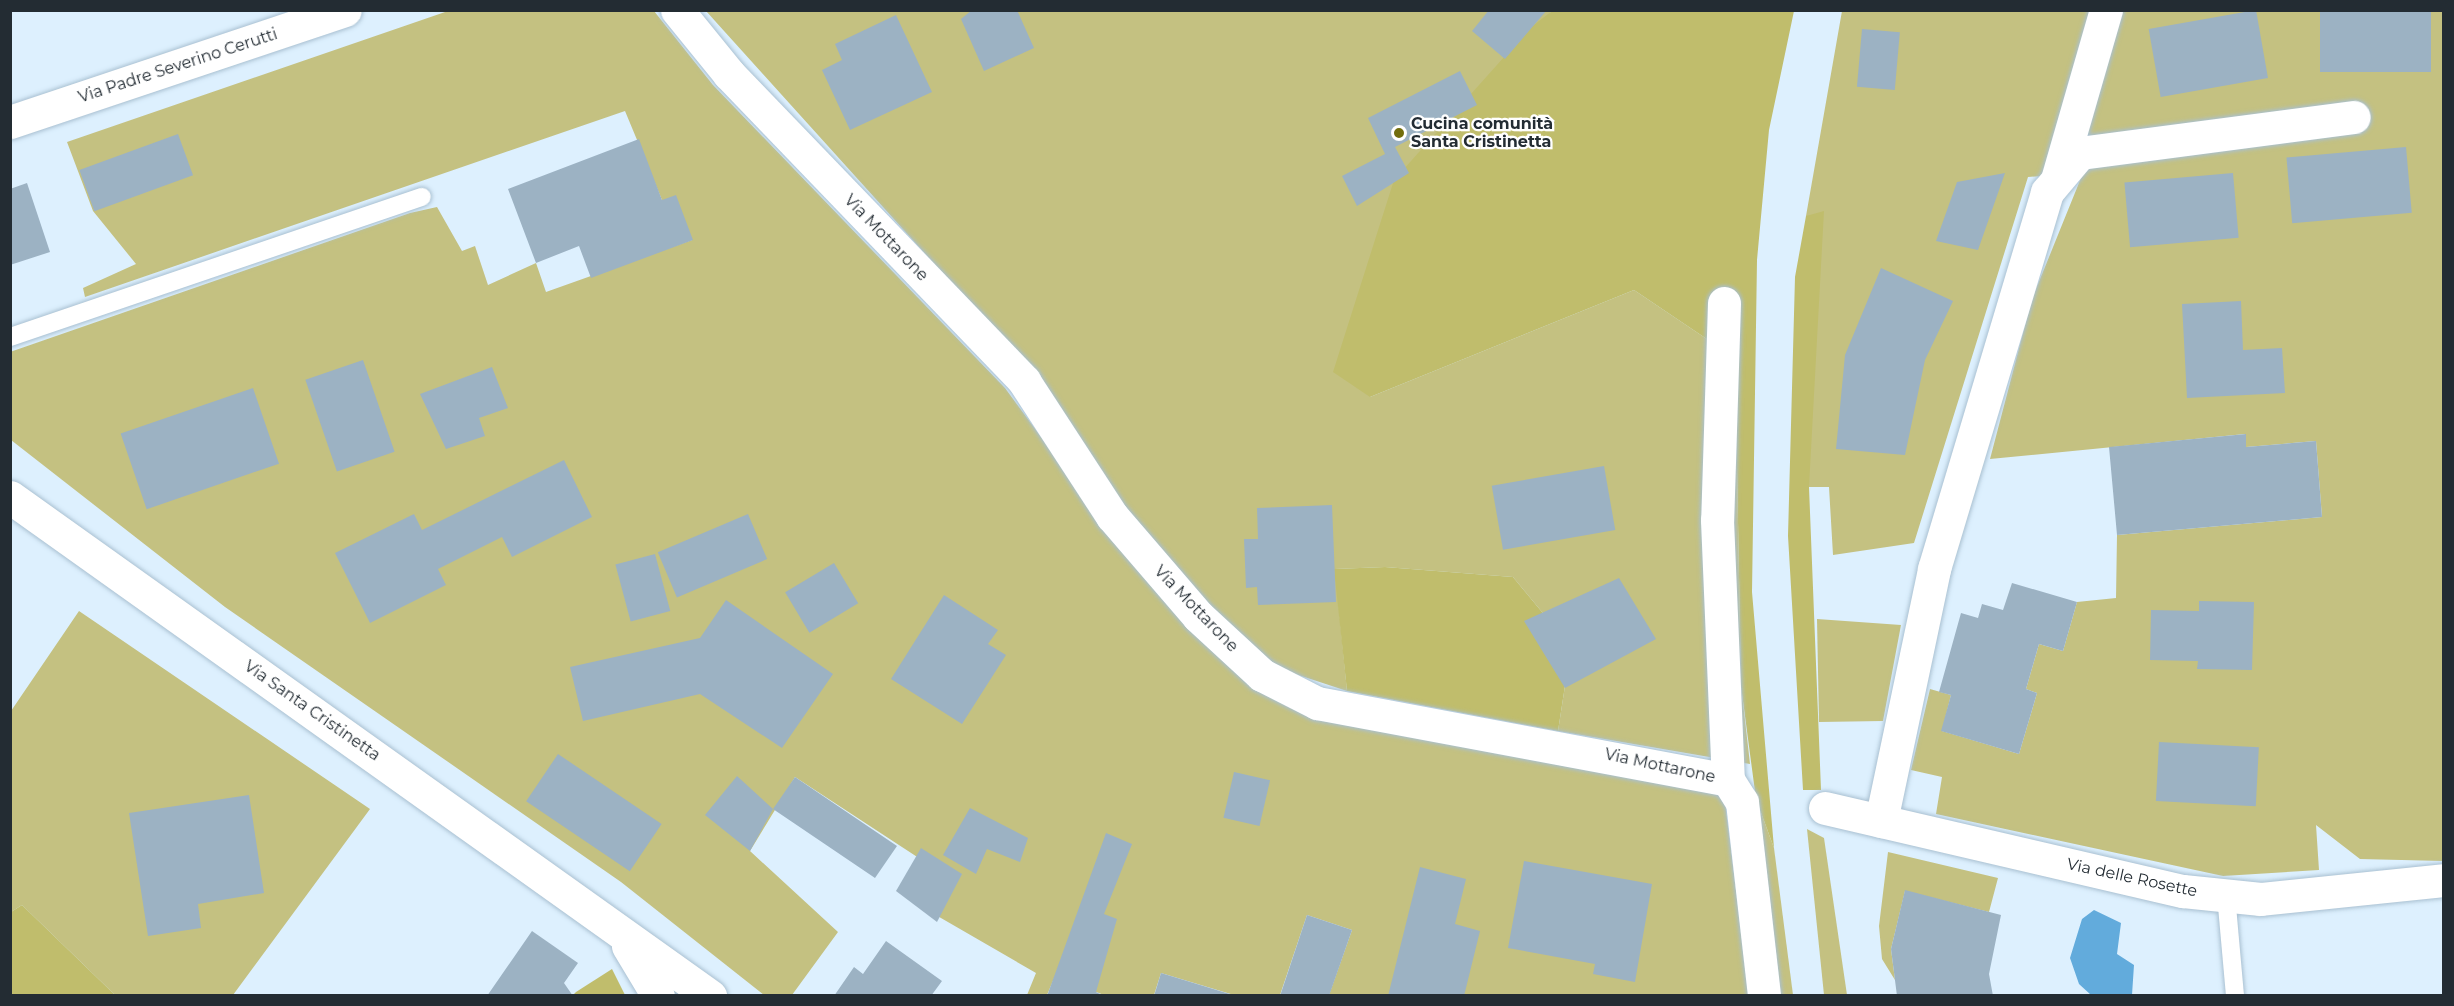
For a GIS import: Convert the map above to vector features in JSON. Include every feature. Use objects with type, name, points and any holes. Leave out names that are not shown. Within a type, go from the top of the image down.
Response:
[{"type":"street","name":"Via Padre Severino Cerutti","points":[[10,122],[345,10]]},
{"type":"street","name":"Via Mottarone","points":[[677,10],[729,75],[1024,381],[1112,516],[1198,616],[1262,675],[1317,703],[1728,780],[1742,801],[1764,996]]},
{"type":"street","points":[[2057,181],[2106,10]]},
{"type":"street","points":[[1881,821],[1934,569],[1991,366],[2047,192],[2080,153],[2354,117]]},
{"type":"street","points":[[1724,303],[1718,520],[1728,780]]},
{"type":"street","name":"Via Santa Cristinetta","points":[[10,497],[710,996]]},
{"type":"street","name":"Via delle Rosette","points":[[1825,808],[2183,891],[2261,899],[2444,880]]},
{"type":"street","name":"Via Santa Cristinetta","points":[[613,925],[658,996]]},
{"type":"lane","points":[[10,337],[422,197]]},
{"type":"lane","points":[[2226,895],[2235,996]]},
{"type":"shaded area","points":[[448,11],[654,11],[713,85],[1005,388],[1105,524],[1254,683],[1718,789],[1725,802],[1749,995],[1329,995],[1352,930],[1307,915],[1280,995],[1234,995],[1161,973],[1154,995],[1104,995],[1055,976],[1047,995],[1027,995],[1036,973],[915,903],[931,866],[795,777],[750,851],[838,932],[792,995],[764,995],[621,882],[225,607],[11,440],[10,352],[410,213],[437,207],[462,251],[475,246],[488,285],[536,263],[546,292],[692,240],[662,200],[625,111],[85,297],[83,288],[136,264],[93,211],[67,142]]},
{"type":"shaded area","points":[[706,11],[1552,11],[1505,59],[1370,397],[1634,290],[1735,358],[1741,686],[1750,764],[1558,731],[1571,647],[1513,577],[1385,567],[1335,569],[1347,691],[1271,666],[1207,610],[1129,512],[1032,372]]},
{"type":"shaded area","points":[[1552,11],[1794,11],[1769,130],[1757,260],[1752,592],[1774,848],[1756,799],[1741,686],[1735,358],[1634,290],[1370,397],[1333,372],[1394,180],[1530,28]]},
{"type":"shaded area","points":[[1842,11],[2443,11],[2443,861],[2360,859],[2316,825],[2319,870],[2223,876],[1936,814],[1942,777],[1911,770],[1930,689],[1951,695],[1942,731],[2019,754],[2037,693],[2026,689],[2039,644],[2063,651],[2077,602],[2116,598],[2117,535],[2322,517],[2316,441],[2246,447],[2245,434],[1990,459],[2032,299],[2083,173],[2028,177],[1914,543],[1833,555],[1829,487],[1809,487],[1806,216]]},
{"type":"shaded area","points":[[1824,211],[1809,487],[1821,790],[1803,790],[1788,536],[1795,277],[1806,216]]},
{"type":"shaded area","points":[[1385,567],[1513,577],[1571,647],[1558,731],[1347,691],[1334,569]]},
{"type":"shaded area","points":[[79,611],[370,809],[233,995],[115,995],[22,905],[11,912],[11,711]]},
{"type":"shaded area","points":[[1817,619],[1901,625],[1883,721],[1819,722]]},
{"type":"shaded area","points":[[1756,799],[1774,848],[1793,995],[1776,995]]},
{"type":"shaded area","points":[[1807,829],[1824,838],[1847,995],[1824,995]]},
{"type":"shaded area","points":[[1888,852],[1998,878],[1989,912],[1905,891],[1891,949],[1895,980],[1882,959],[1879,926]]},
{"type":"shaded area","points":[[22,905],[115,995],[11,995],[11,912]]},
{"type":"shaded area","points":[[612,969],[625,995],[573,995],[576,992]]},
{"type":"water","points":[[2094,910],[2121,923],[2117,954],[2134,965],[2132,995],[2091,995],[2079,984],[2070,958],[2082,919]]},
{"type":"building","points":[[972,10],[1017,10],[1034,48],[984,71],[961,19]]},
{"type":"building","points":[[1489,10],[1547,10],[1505,59],[1472,31]]},
{"type":"building","points":[[2256,10],[2268,78],[2161,97],[2149,29]]},
{"type":"building","points":[[2320,10],[2431,10],[2431,72],[2320,72]]},
{"type":"building","points":[[896,15],[932,92],[850,130],[822,70],[842,60],[835,44]]},
{"type":"building","points":[[1862,29],[1900,32],[1895,90],[1857,87]]},
{"type":"building","name":"Cucina comunità Santa Cristinetta","points":[[1460,71],[1477,105],[1395,147],[1409,173],[1357,206],[1342,176],[1385,154],[1368,118]]},
{"type":"building","points":[[178,134],[193,175],[94,211],[79,170]]},
{"type":"building","points":[[639,139],[662,200],[676,195],[693,240],[591,278],[579,246],[536,263],[508,189]]},
{"type":"building","points":[[2406,147],[2412,213],[2292,223],[2286,157]]},
{"type":"building","points":[[2005,173],[1978,250],[1936,241],[1957,182]]},
{"type":"building","points":[[2233,173],[2239,238],[2130,247],[2124,182]]},
{"type":"building","points":[[27,183],[50,252],[10,265],[10,189]]},
{"type":"building","points":[[1881,268],[1953,301],[1925,360],[1905,455],[1836,449],[1845,355]]},
{"type":"building","points":[[2241,301],[2243,350],[2282,348],[2285,393],[2187,398],[2182,304]]},
{"type":"building","points":[[363,360],[395,452],[337,472],[305,380]]},
{"type":"building","points":[[492,367],[508,408],[479,418],[485,436],[446,449],[420,394]]},
{"type":"building","points":[[253,388],[279,464],[147,509],[121,434]]},
{"type":"building","points":[[2246,434],[2246,447],[2316,441],[2322,517],[2117,535],[2109,447]]},
{"type":"building","points":[[564,460],[592,517],[512,557],[502,537],[438,569],[446,585],[370,623],[335,553],[414,514],[422,530]]},
{"type":"building","points":[[1604,466],[1615,530],[1503,550],[1492,486]]},
{"type":"building","points":[[1332,505],[1336,602],[1258,605],[1257,587],[1246,588],[1244,539],[1258,539],[1257,508]]},
{"type":"building","points":[[748,514],[767,559],[677,597],[658,552]]},
{"type":"building","points":[[655,554],[670,611],[631,622],[615,565]]},
{"type":"building","points":[[834,563],[858,603],[809,633],[785,592]]},
{"type":"building","points":[[1619,578],[1656,639],[1565,688],[1524,621]]},
{"type":"building","points":[[2012,583],[2077,602],[2063,651],[2039,644],[2026,689],[2037,693],[2019,754],[1941,731],[1951,695],[1939,692],[1961,613],[1978,618],[1982,604],[2003,610]]},
{"type":"building","points":[[944,595],[998,630],[988,644],[1006,655],[962,724],[891,679]]},
{"type":"building","points":[[726,600],[833,674],[782,748],[700,694],[583,721],[570,667],[700,638]]},
{"type":"building","points":[[2199,601],[2254,602],[2252,670],[2197,669],[2198,661],[2150,660],[2151,610],[2199,611]]},
{"type":"building","points":[[2159,742],[2259,747],[2256,806],[2156,801]]},
{"type":"building","points":[[558,754],[662,824],[630,871],[526,801]]},
{"type":"building","points":[[1234,772],[1270,780],[1259,826],[1223,818]]},
{"type":"building","points":[[737,776],[773,809],[750,851],[705,815]]},
{"type":"building","points":[[795,777],[897,846],[875,878],[773,809]]},
{"type":"building","points":[[249,795],[264,893],[198,904],[201,928],[148,936],[129,813]]},
{"type":"building","points":[[970,808],[1028,838],[1020,862],[987,849],[976,874],[943,855]]},
{"type":"building","points":[[1106,833],[1132,844],[1104,914],[1117,919],[1096,992],[1104,996],[1047,996]]},
{"type":"building","points":[[921,848],[962,874],[937,922],[896,891]]},
{"type":"building","points":[[1524,861],[1652,884],[1635,982],[1593,974],[1595,964],[1508,948]]},
{"type":"building","points":[[1420,867],[1466,879],[1455,924],[1480,931],[1464,996],[1388,996]]},
{"type":"building","points":[[1905,890],[2001,915],[1989,974],[1993,996],[1897,996],[1891,949]]},
{"type":"building","points":[[1307,915],[1352,930],[1329,996],[1280,996]]},
{"type":"building","points":[[532,931],[578,963],[564,983],[573,996],[487,996]]},
{"type":"building","points":[[886,941],[942,981],[931,996],[834,996],[854,967],[863,974]]},
{"type":"building","points":[[1161,973],[1233,995],[1233,996],[1154,996]]},
{"type":"place","name":"Cucina comunità Santa Cristinetta","points":[[1399,133]]}]
